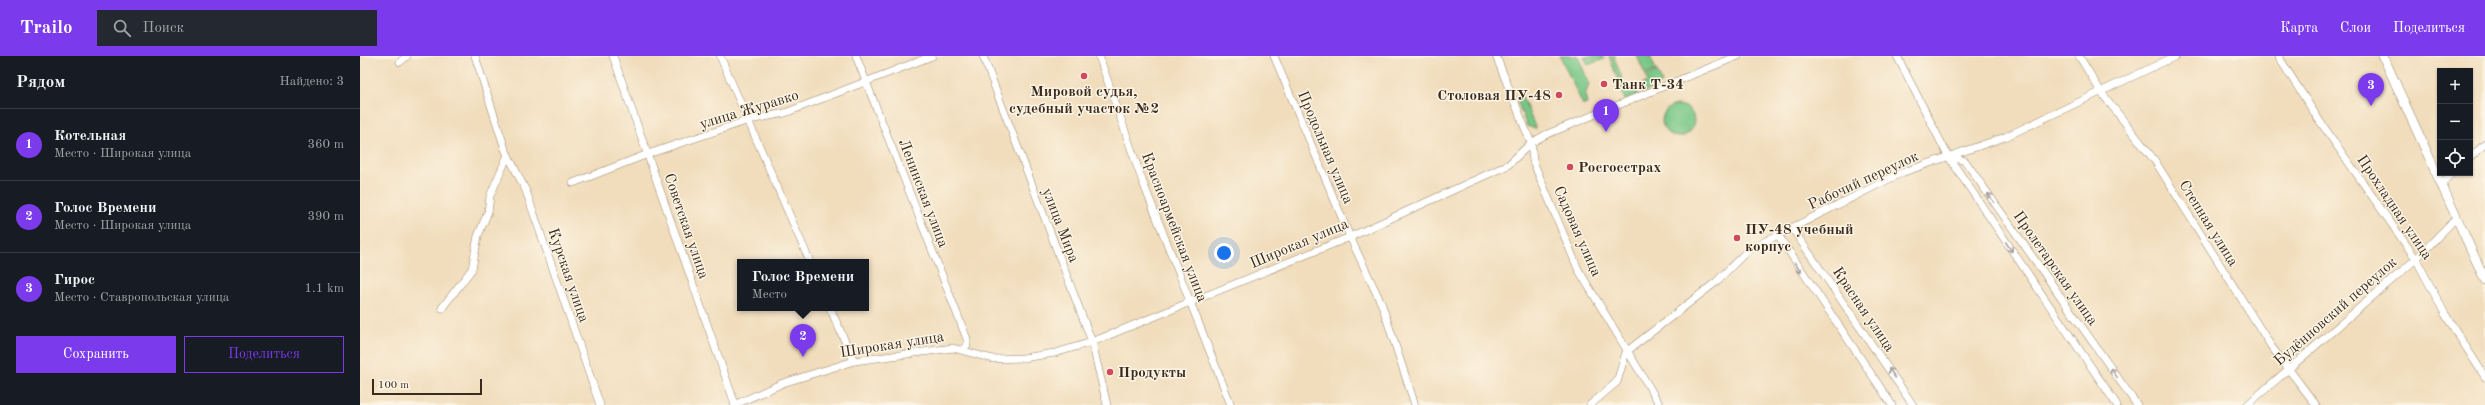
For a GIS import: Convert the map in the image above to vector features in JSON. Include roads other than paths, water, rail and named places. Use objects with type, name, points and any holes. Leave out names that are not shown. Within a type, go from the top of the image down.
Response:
[{"type":"street","points":[[400,62],[408,56]]},
{"type":"street","name":"Курская улица","points":[[475,56],[508,155],[526,191],[600,405]]},
{"type":"street","name":"Советская улица","points":[[613,56],[735,405]]},
{"type":"street","points":[[720,56],[809,259]]},
{"type":"street","name":"Ленинская улица","points":[[856,56],[967,339],[975,353]]},
{"type":"street","name":"улица Журавко","points":[[573,183],[648,154],[749,120],[785,113],[932,56]]},
{"type":"street","name":"улица Мира","points":[[983,56],[1092,342],[1107,405]]},
{"type":"street","name":"Красноармейская улица","points":[[1099,56],[1142,180],[1189,303],[1197,317],[1231,405]]},
{"type":"street","name":"Продольная улица","points":[[1274,56],[1350,237],[1382,305],[1415,405]]},
{"type":"street","name":"Садовая улица","points":[[1496,56],[1531,143],[1533,160],[1578,269],[1626,352],[1660,405]]},
{"type":"street","name":"Широкая улица","points":[[735,405],[783,383],[854,361],[947,348],[963,349],[993,359],[1023,358],[1054,353],[1092,342],[1350,237],[1508,165],[1531,143],[1738,56]]},
{"type":"street","name":"Пролетарская улица","points":[[1897,56],[1948,156],[2117,405]]},
{"type":"street","name":"Степная улица","points":[[2079,56],[2101,92],[2155,160],[2271,346],[2289,367],[2316,405]]},
{"type":"street","name":"Рабочий переулок","points":[[1626,352],[1716,282],[1748,250],[1901,173],[2005,137],[2176,56]]},
{"type":"street","name":"Прохладная улица","points":[[2278,56],[2319,120],[2416,259],[2446,314],[2485,377]]},
{"type":"street","points":[[2383,56],[2485,280]]},
{"type":"street","points":[[2473,155],[2485,144]]},
{"type":"street","points":[[442,308],[472,269],[478,236],[488,212],[490,196],[508,155]]},
{"type":"street","name":"Пролетарская улица","points":[[1948,156],[1965,161],[2137,405]]},
{"type":"street","points":[[2441,183],[2449,176]]},
{"type":"street","name":"Будённовский переулок","points":[[2247,405],[2289,367],[2416,259],[2456,218]]},
{"type":"street","name":"Красная улица","points":[[1792,228],[1913,405]]},
{"type":"street","name":"Красная улица","points":[[1778,235],[1892,405]]},
{"type":"street","points":[[831,311],[854,361]]},
{"type":"street","points":[[963,349],[967,345],[967,339]]},
{"type":"street","points":[[1590,405],[1617,382],[1626,352]]},
{"type":"place","name":"Мировой судья, судебный участок №2","points":[[1084,76]]},
{"type":"place","name":"Танк Т-34","points":[[1604,84]]},
{"type":"place","name":"Столовая ПУ-48","points":[[1559,95]]},
{"type":"place","name":"Гирос","points":[[2371,106]]},
{"type":"place","name":"Котельная","points":[[1606,132]]},
{"type":"place","name":"Росгосстрах","points":[[1570,167]]},
{"type":"place","name":"ПУ-48 учебный корпус","points":[[1737,238]]},
{"type":"place","name":"Голос Времени","points":[[803,357]]},
{"type":"place","name":"Продукты","points":[[1110,372]]}]
